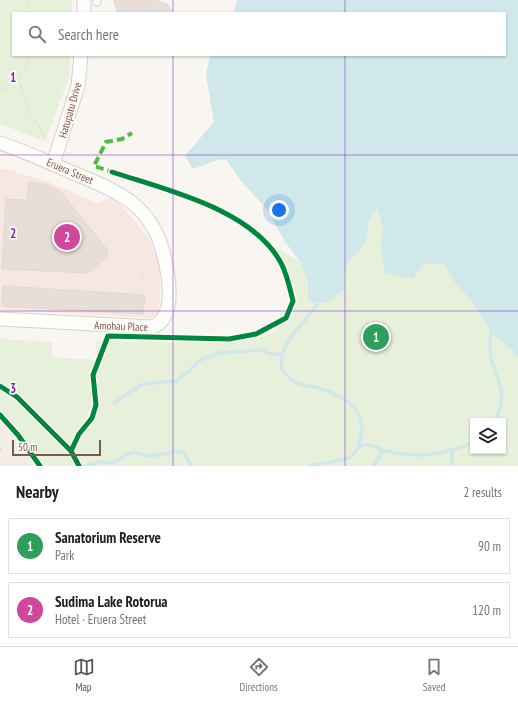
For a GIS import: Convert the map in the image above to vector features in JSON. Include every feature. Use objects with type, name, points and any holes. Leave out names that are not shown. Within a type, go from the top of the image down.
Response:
[{"type":"main road","points":[[0,430],[27,466]]},
{"type":"main road","points":[[0,461],[4,466]]},
{"type":"street","points":[[85,12],[93,1]]},
{"type":"street","name":"Hatupatu Drive","points":[[53,164],[78,86],[81,56]]},
{"type":"street","name":"Eruera Street","points":[[0,143],[111,189],[136,205]]},
{"type":"street","name":"Amohau Place","points":[[0,319],[146,328],[157,325],[164,317],[168,306],[169,286],[167,270],[161,246],[154,227],[147,216],[136,205]]},
{"type":"path","points":[[26,0],[30,12]]},
{"type":"path","points":[[0,91],[12,84],[20,76],[29,56]]},
{"type":"path","points":[[20,76],[21,88],[25,102],[49,143]]},
{"type":"path","points":[[140,277],[146,271]]},
{"type":"shaded area","points":[[0,168],[44,180],[97,203],[110,197],[121,205],[151,241],[160,267],[160,302],[158,313],[151,318],[0,309]]},
{"type":"green space","points":[[0,0],[72,0],[71,12],[12,12],[12,56],[70,56],[69,78],[45,141],[0,124]]},
{"type":"green space","points":[[237,0],[518,0],[518,466],[40,466],[32,450],[0,416],[0,339],[52,342],[52,357],[95,360],[96,341],[231,343],[271,334],[291,316],[296,294],[274,246],[300,262],[284,240],[267,209],[241,181],[226,159],[217,160],[193,169],[185,156],[214,122],[206,75],[210,56],[506,56],[506,12],[234,12]]},
{"type":"water","points":[[237,0],[518,0],[518,358],[513,351],[491,332],[471,300],[455,283],[444,264],[424,264],[413,279],[385,273],[381,246],[383,229],[378,208],[370,218],[364,245],[345,267],[345,289],[324,303],[308,300],[308,283],[301,263],[284,240],[267,209],[241,181],[226,159],[217,160],[193,169],[185,156],[214,122],[206,75],[210,56],[506,56],[506,12],[234,12]]},
{"type":"building","points":[[114,0],[156,0],[167,4],[172,12],[117,12]]},
{"type":"building","points":[[29,182],[49,185],[62,193],[108,251],[107,257],[88,273],[2,269],[6,199],[27,200]]},
{"type":"building","points":[[3,286],[145,295],[143,314],[2,306]]},
{"type":"waterway","points":[[317,304],[288,341],[282,357],[281,368],[297,383],[315,387],[337,395],[346,400],[353,407],[359,415],[362,424],[358,447]]},
{"type":"waterway","points":[[491,332],[490,355],[502,395],[496,418]]},
{"type":"waterway","points":[[114,403],[143,384],[176,381],[188,372],[198,361],[219,353],[261,350],[270,354],[281,354]]},
{"type":"waterway","points":[[310,466],[347,459],[358,448],[366,445],[371,445],[386,451],[409,455],[420,455],[441,453],[470,443]]},
{"type":"waterway","points":[[86,466],[99,462],[114,463],[127,454],[135,452],[145,456],[167,454],[173,451],[184,452],[191,466]]},
{"type":"waterway","points":[[373,466],[383,451]]},
{"type":"waterway","points":[[451,466],[453,451]]},
{"type":"marked path","points":[[115,173],[94,166],[106,142],[122,139],[132,133]]},
{"type":"cycle path","points":[[79,466],[71,451],[79,434],[92,418],[96,405],[93,375],[108,336],[229,339],[256,334],[286,318],[293,301],[287,277],[281,263],[268,244],[250,229],[229,215],[182,194],[112,172]]},
{"type":"cycle path","points":[[0,386],[17,397],[71,451]]},
{"type":"cycle path","points":[[0,415],[18,435],[40,466]]},
{"type":"place","name":"Sudima Lake Rotorua","points":[[67,237]]},
{"type":"place","name":"Sanatorium Reserve","points":[[376,337]]}]
